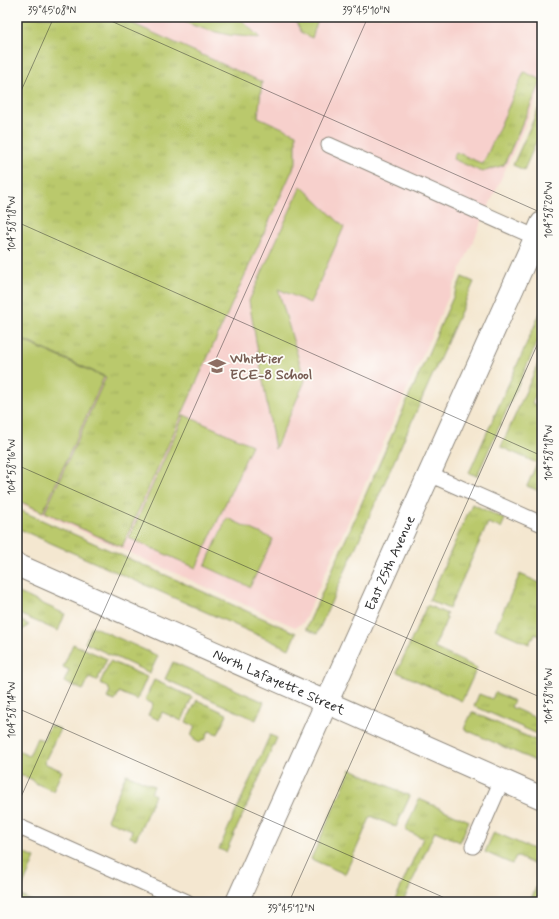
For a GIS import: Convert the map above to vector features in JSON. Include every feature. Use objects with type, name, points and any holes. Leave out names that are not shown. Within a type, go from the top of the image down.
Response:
[{"type":"street","name":"East 25th Avenue","points":[[237,902],[429,474],[537,241]]},
{"type":"street","name":"North Lafayette Street","points":[[17,565],[542,798]]},
{"type":"lane","points":[[329,145],[537,241]]},
{"type":"lane","points":[[429,474],[542,524]]},
{"type":"lane","points":[[473,846],[502,780]]},
{"type":"lane","points":[[17,826],[187,902]]},
{"type":"shaded area","name":"Whittier ECE-8 School","points":[[17,17],[542,17],[542,87],[303,623],[295,627],[17,502]]},
{"type":"green space","points":[[17,17],[118,17],[262,82],[258,117],[296,134],[296,162],[122,547],[45,512],[106,377],[17,337]]},
{"type":"green space","points":[[181,17],[239,17],[260,38],[229,35],[207,30],[189,24]]},
{"type":"green space","points":[[293,17],[319,17],[312,38],[302,33]]},
{"type":"green space","points":[[524,72],[542,80],[504,165],[482,172],[453,159],[456,152],[483,164]]},
{"type":"green space","points":[[542,101],[542,129],[524,170],[513,165]]},
{"type":"green space","points":[[301,186],[344,227],[310,303],[278,289],[305,381],[275,449],[249,301]]},
{"type":"green space","points":[[462,277],[474,282],[317,634],[306,629]]},
{"type":"green space","points":[[541,311],[542,332],[477,476],[469,473]]},
{"type":"green space","points":[[17,338],[104,377],[43,512],[17,500]]},
{"type":"green space","points":[[542,355],[542,382],[532,403],[542,408],[542,484],[539,491],[527,486],[537,463],[501,447]]},
{"type":"green space","points":[[184,415],[252,445],[196,568],[129,538]]},
{"type":"green space","points":[[472,504],[505,519],[501,528],[488,523],[449,609],[429,600]]},
{"type":"green space","points":[[17,509],[296,633],[289,649],[17,528]]},
{"type":"green space","points":[[227,518],[273,539],[250,587],[205,566]]},
{"type":"green space","points":[[520,574],[542,584],[542,637],[535,634],[529,644],[495,629]]},
{"type":"green space","points":[[17,592],[65,614],[58,631],[17,613]]},
{"type":"green space","points":[[427,605],[447,614],[445,617],[447,618],[434,648],[477,668],[462,701],[397,672]]},
{"type":"green space","points":[[17,619],[29,625],[17,634]]},
{"type":"green space","points":[[92,626],[158,656],[150,673],[85,643]]},
{"type":"green space","points":[[73,644],[107,659],[97,681],[89,678],[83,690],[64,682],[69,670],[63,667]]},
{"type":"green space","points":[[110,661],[147,677],[137,700],[119,692],[115,701],[107,698],[110,692],[108,687],[100,683]]},
{"type":"green space","points":[[173,662],[264,702],[256,720],[165,679]]},
{"type":"green space","points":[[154,680],[192,697],[182,721],[162,712],[159,720],[148,715],[153,704],[145,700]]},
{"type":"green space","points":[[495,692],[514,701],[511,707],[536,718],[542,705],[542,736],[474,706],[479,694],[492,699]]},
{"type":"green space","points":[[197,700],[227,714],[218,734],[209,731],[205,740],[203,739],[200,743],[194,740],[195,738],[191,736],[195,726],[186,722]]},
{"type":"green space","points":[[472,712],[542,743],[542,764],[464,729]]},
{"type":"green space","points":[[50,725],[60,729],[44,763],[62,771],[53,791],[17,773],[18,751],[29,756],[37,738],[43,740]]},
{"type":"green space","points":[[270,735],[277,738],[226,852],[219,849]]},
{"type":"green space","points":[[351,769],[410,796],[396,827],[371,816],[345,874],[311,859]]},
{"type":"green space","points":[[126,774],[154,786],[151,793],[155,795],[136,839],[130,837],[132,830],[107,820]]},
{"type":"green space","points":[[419,799],[469,821],[460,842],[435,831],[403,902],[394,902],[423,838],[405,830]]},
{"type":"green space","points":[[494,832],[542,853],[542,868],[516,856],[512,864],[485,852]]},
{"type":"green space","points":[[17,850],[35,858],[19,895],[34,902],[17,902]]},
{"type":"green space","points":[[542,874],[542,902],[537,902],[531,899]]},
{"type":"place","name":"Whittier ECE-8 School","points":[[217,366]]}]
